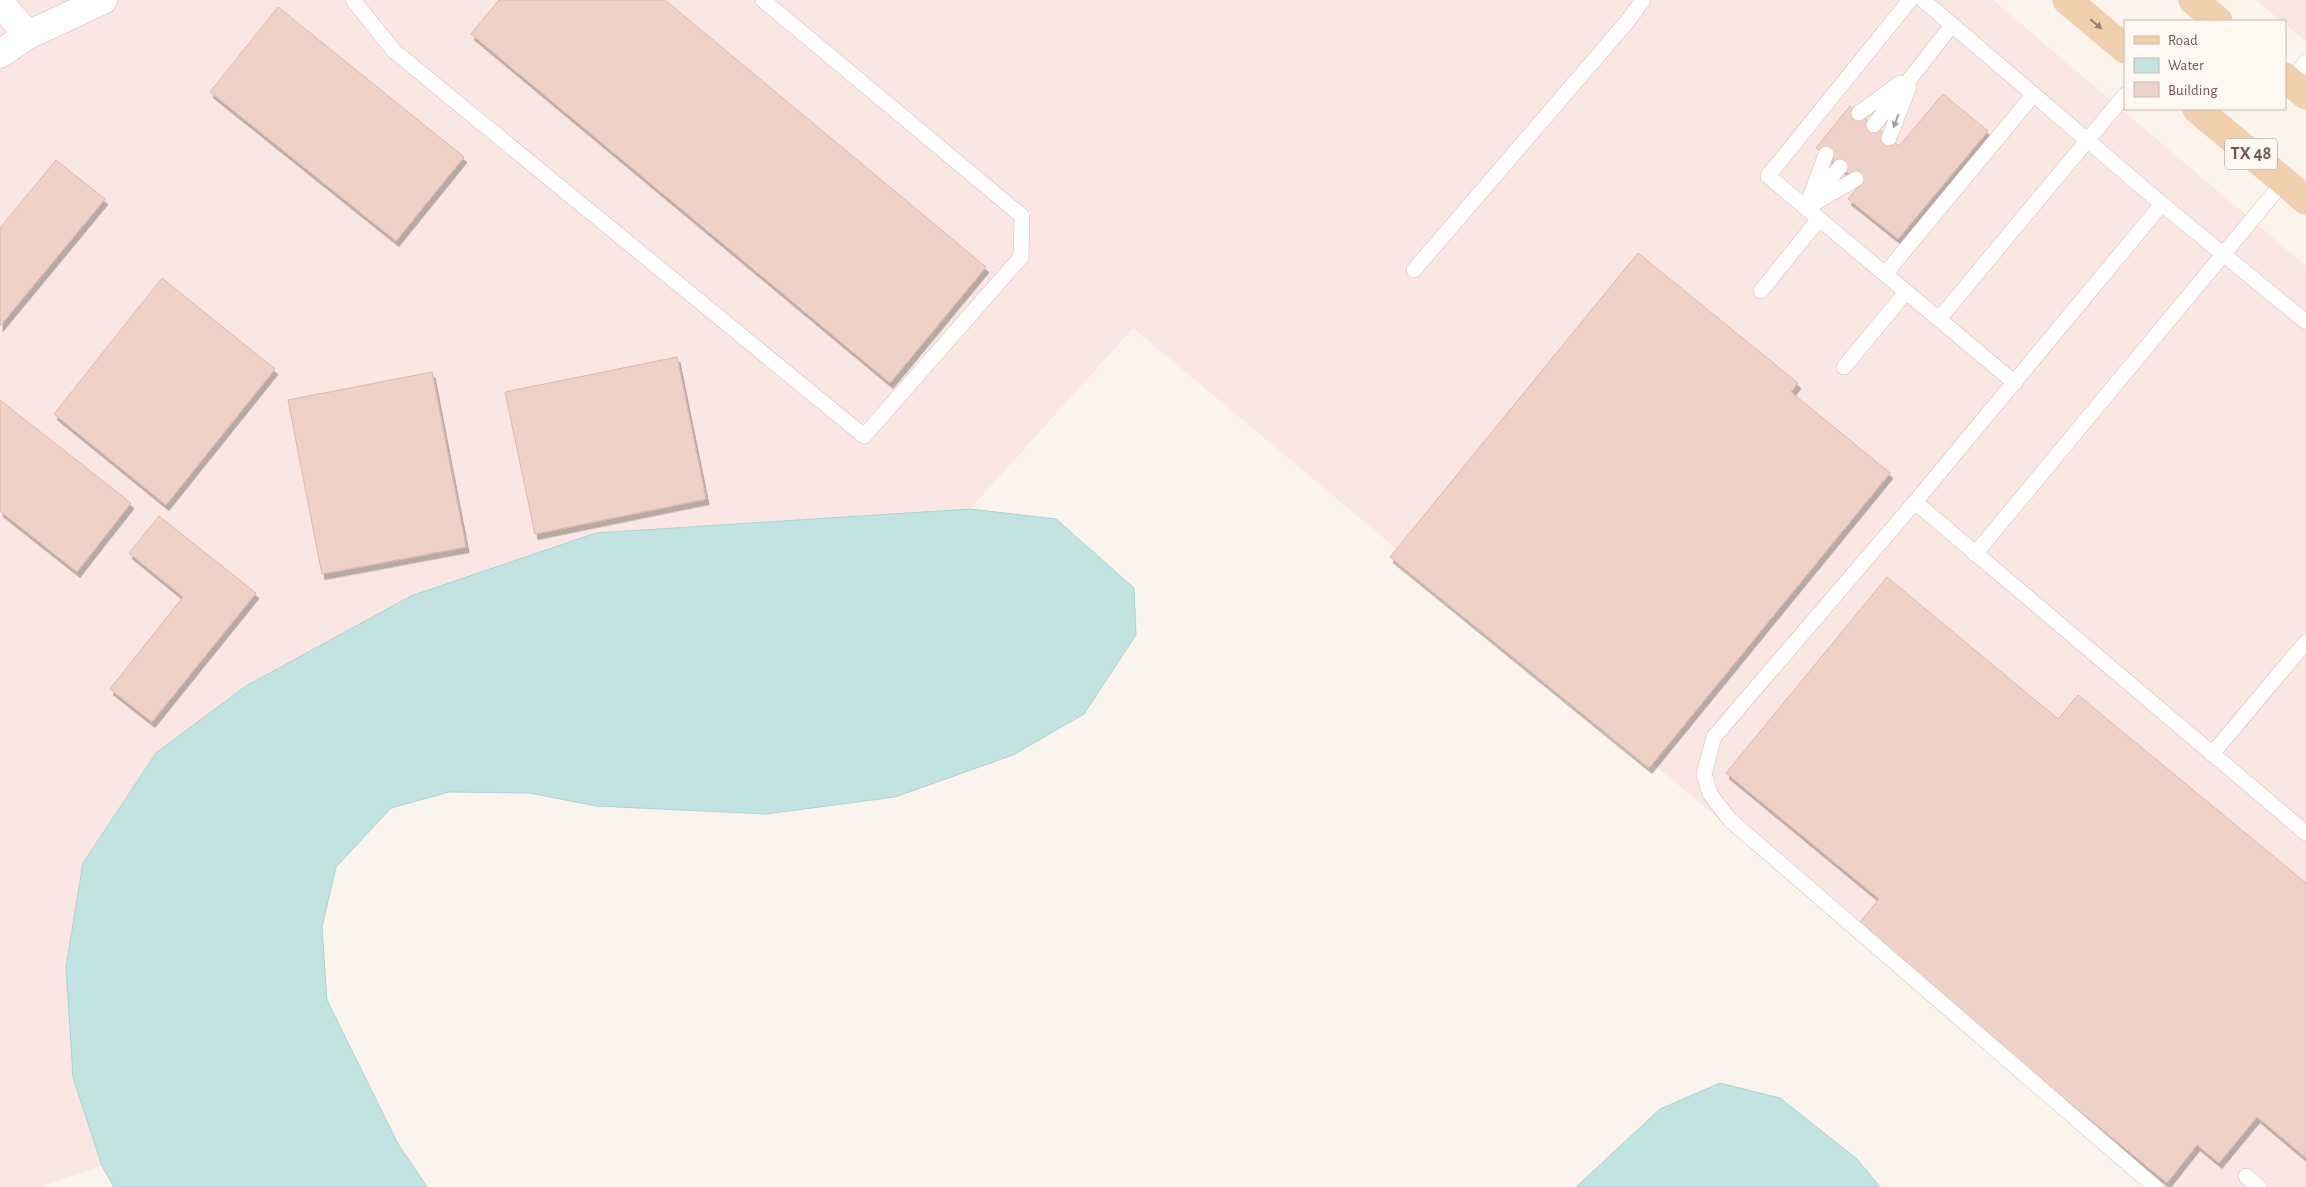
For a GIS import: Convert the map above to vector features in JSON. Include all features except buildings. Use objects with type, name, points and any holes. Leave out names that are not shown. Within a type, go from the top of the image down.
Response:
[{"type":"main road","points":[[2067,0],[2124,48]]},
{"type":"main road","points":[[2193,0],[2217,20]]},
{"type":"main road","name":"TX 48","points":[[2198,110],[2306,200]]},
{"type":"street","points":[[0,54],[28,35],[103,0]]},
{"type":"street","points":[[0,3],[28,35]]},
{"type":"lane","points":[[353,0],[394,51],[864,436],[1021,257],[1022,216],[763,0]]},
{"type":"lane","points":[[1910,0],[1768,176],[2015,383]]},
{"type":"lane","points":[[1923,0],[2162,204],[2306,322]]},
{"type":"lane","points":[[1414,270],[1626,23],[1641,1]]},
{"type":"lane","points":[[1874,125],[1952,25]]},
{"type":"lane","points":[[1859,113],[1915,71]]},
{"type":"lane","points":[[1890,138],[1915,71]]},
{"type":"lane","points":[[1885,274],[2034,94]]},
{"type":"lane","points":[[1939,319],[2124,95]]},
{"type":"lane","points":[[1806,208],[1826,154]]},
{"type":"lane","points":[[1806,208],[1840,167]]},
{"type":"lane","points":[[1806,208],[1856,179]]},
{"type":"lane","points":[[1975,554],[2284,181]]},
{"type":"lane","points":[[2155,1187],[1730,820],[1710,794],[1704,774],[1714,737],[1915,502],[2162,204]]},
{"type":"lane","points":[[1761,291],[1819,220]]},
{"type":"lane","points":[[1844,367],[1906,292]]},
{"type":"lane","points":[[1915,502],[2306,833]]},
{"type":"lane","points":[[2212,754],[2306,642]]},
{"type":"lane","points":[[2246,1176],[2259,1187]]},
{"type":"shaded area","points":[[0,0],[1993,0],[2306,266],[2306,1187],[2158,1187],[1133,328],[970,509],[596,533],[411,596],[246,686],[83,863],[66,967],[73,1077],[102,1166],[40,1187],[0,1187]]},
{"type":"shaded area","points":[[2256,0],[2306,0],[2306,42],[2286,25],[2286,20],[2280,20]]},
{"type":"water","points":[[970,509],[1056,519],[1134,588],[1136,635],[1084,714],[1013,755],[895,797],[766,814],[596,806],[530,793],[449,792],[391,808],[336,867],[322,927],[327,1000],[398,1144],[427,1187],[114,1187],[102,1166],[73,1077],[66,967],[83,863],[156,753],[246,686],[411,596],[596,533]]},
{"type":"water","points":[[1720,1083],[1780,1098],[1857,1159],[1880,1187],[1576,1187],[1660,1109]]}]
